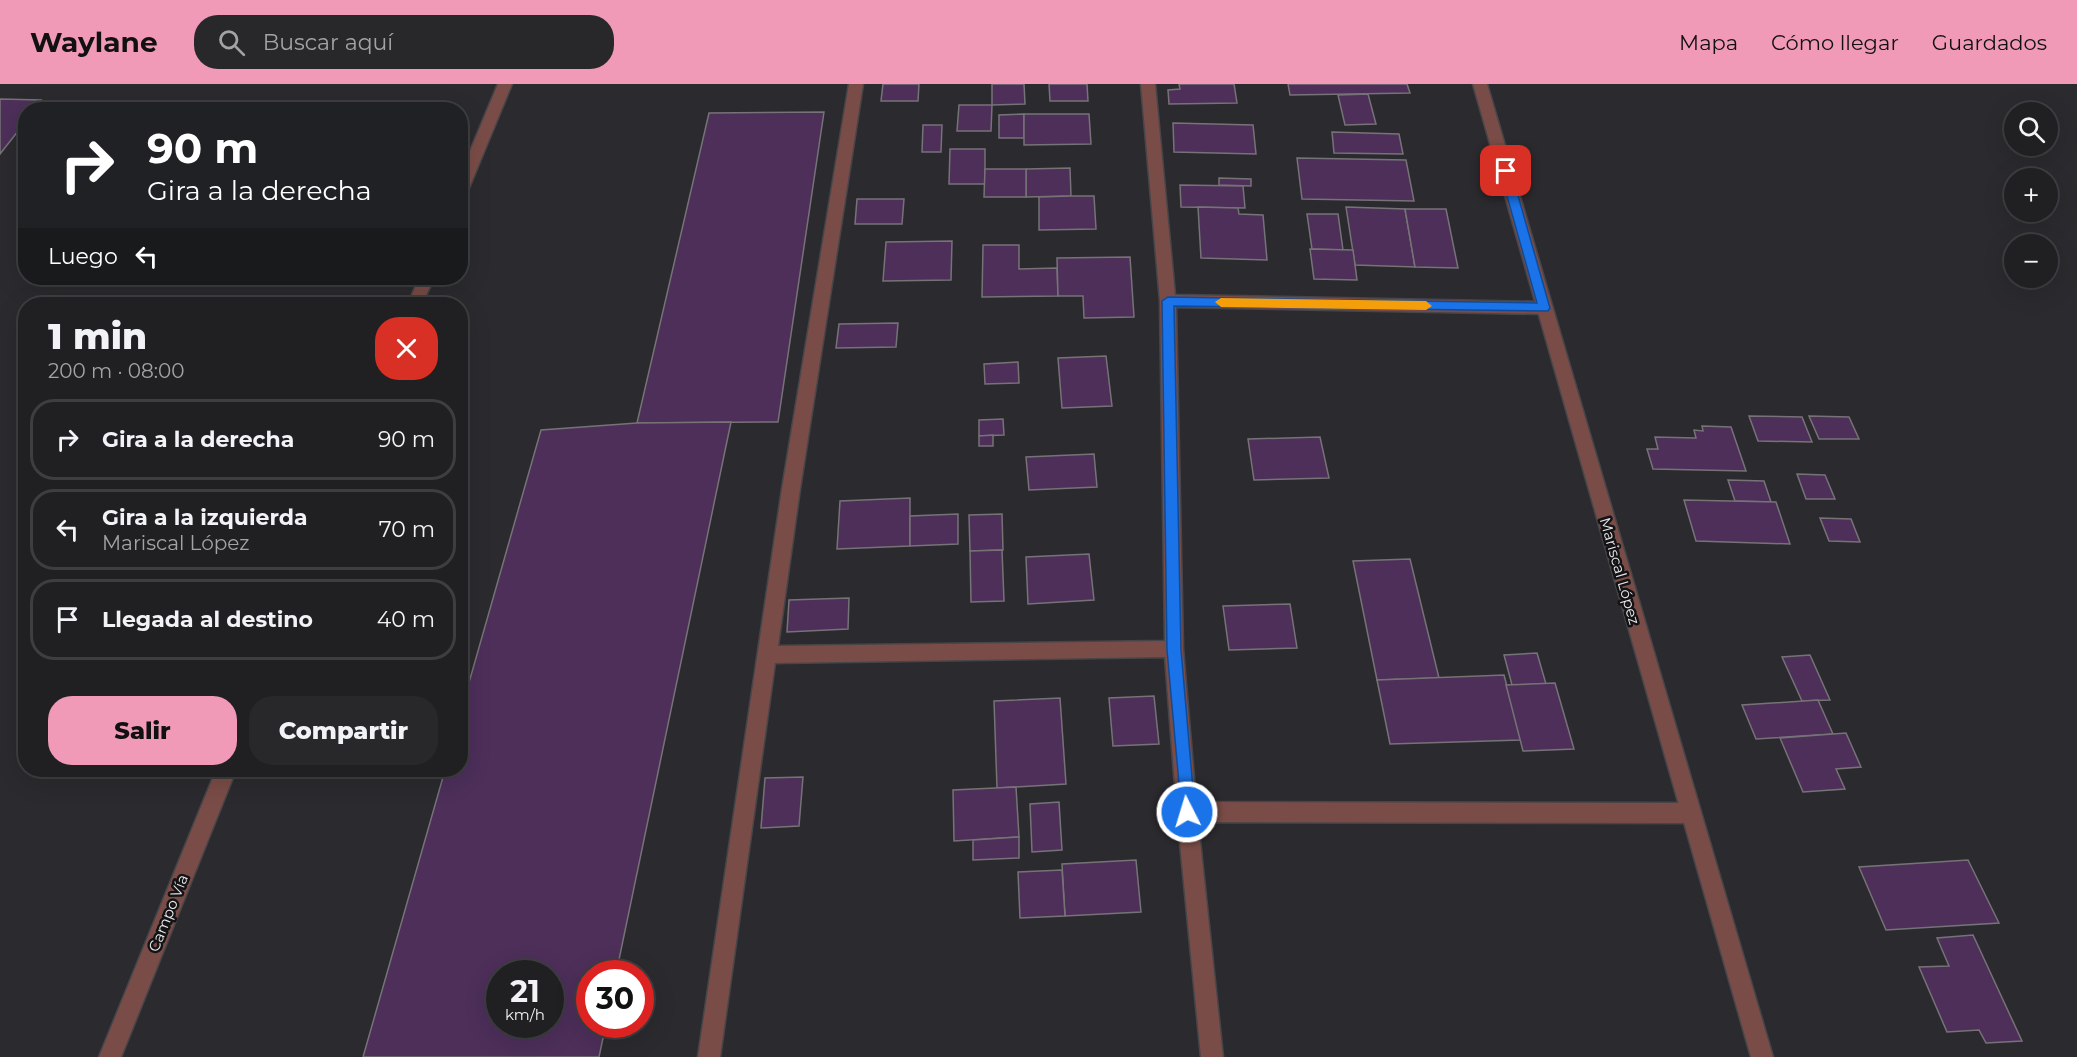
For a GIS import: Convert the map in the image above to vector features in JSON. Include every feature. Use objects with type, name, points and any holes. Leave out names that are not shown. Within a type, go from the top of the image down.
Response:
[{"type":"street","points":[[468,174],[505,84]]},
{"type":"street","points":[[709,1057],[790,489],[856,84]]},
{"type":"street","points":[[1148,84],[1168,301],[1174,650],[1187,812],[1212,1057]]},
{"type":"street","name":"Mariscal López","points":[[1480,84],[1762,1057]]},
{"type":"street","points":[[1168,301],[1544,308]]},
{"type":"street","points":[[767,655],[1174,650]]},
{"type":"street","name":"Campo Vía","points":[[110,1057],[223,777]]},
{"type":"street","points":[[1187,812],[1691,813]]},
{"type":"building","points":[[883,84],[919,84],[918,101],[881,101]]},
{"type":"building","points":[[992,84],[1024,84],[1025,104],[992,105]]},
{"type":"building","points":[[1049,84],[1087,84],[1088,101],[1050,101]]},
{"type":"building","points":[[1179,84],[1234,84],[1237,103],[1169,104],[1168,90],[1180,89]]},
{"type":"building","points":[[1288,84],[1407,84],[1410,93],[1290,95]]},
{"type":"building","points":[[1368,94],[1376,124],[1345,125],[1338,95]]},
{"type":"building","points":[[0,99],[41,100],[40,102],[18,102],[18,131],[0,154]]},
{"type":"building","points":[[959,105],[992,105],[991,131],[957,131]]},
{"type":"building","points":[[824,112],[778,422],[637,423],[709,113]]},
{"type":"building","points":[[1024,114],[1024,138],[999,138],[999,115]]},
{"type":"building","points":[[1024,114],[1089,114],[1091,144],[1024,145]]},
{"type":"building","points":[[1173,123],[1253,125],[1256,154],[1174,152]]},
{"type":"building","points":[[923,125],[942,125],[941,152],[922,152]]},
{"type":"building","points":[[1332,132],[1399,134],[1403,154],[1334,153]]},
{"type":"building","points":[[950,149],[985,149],[985,184],[949,184]]},
{"type":"building","points":[[1297,158],[1406,160],[1414,201],[1302,199]]},
{"type":"building","points":[[1070,168],[1071,196],[1026,197],[1026,169]]},
{"type":"building","points":[[985,169],[1026,169],[1026,197],[984,197]]},
{"type":"building","points":[[1219,178],[1251,179],[1251,186],[1219,185]]},
{"type":"building","points":[[1180,185],[1243,186],[1245,208],[1181,207]]},
{"type":"building","points":[[1094,196],[1096,229],[1039,230],[1039,197]]},
{"type":"building","points":[[857,199],[904,199],[902,224],[855,224]]},
{"type":"building","points":[[1198,207],[1238,208],[1239,214],[1263,215],[1267,260],[1201,258]]},
{"type":"building","points":[[1346,207],[1405,209],[1415,267],[1355,265]]},
{"type":"building","points":[[1405,209],[1446,209],[1458,268],[1415,267]]},
{"type":"building","points":[[1307,214],[1338,214],[1343,250],[1312,249]]},
{"type":"building","points":[[952,241],[951,280],[883,281],[886,242]]},
{"type":"building","points":[[983,245],[1019,245],[1019,269],[1057,268],[1058,296],[982,297]]},
{"type":"building","points":[[1310,249],[1353,250],[1357,280],[1314,279]]},
{"type":"building","points":[[1130,257],[1134,317],[1084,318],[1083,296],[1058,296],[1057,258]]},
{"type":"building","points":[[898,323],[896,347],[836,348],[839,324]]},
{"type":"building","points":[[1106,356],[1112,406],[1062,408],[1058,358]]},
{"type":"building","points":[[1018,362],[1019,383],[985,384],[984,364]]},
{"type":"building","points":[[1749,416],[1802,417],[1812,442],[1758,441]]},
{"type":"building","points":[[1809,416],[1849,417],[1859,439],[1819,439]]},
{"type":"building","points":[[1003,419],[1004,435],[979,436],[979,420]]},
{"type":"building","points":[[731,422],[619,960],[576,960],[576,1038],[603,1038],[599,1057],[363,1057],[443,777],[468,777],[468,686],[541,430],[637,423]]},
{"type":"building","points":[[1702,426],[1731,427],[1746,471],[1653,469],[1647,449],[1658,449],[1655,437],[1696,438],[1694,430],[1703,431]]},
{"type":"building","points":[[993,435],[993,446],[979,446],[979,436]]},
{"type":"building","points":[[1320,437],[1329,478],[1254,480],[1248,439]]},
{"type":"building","points":[[1094,454],[1097,487],[1029,490],[1026,457]]},
{"type":"building","points":[[1797,474],[1825,475],[1835,499],[1806,499]]},
{"type":"building","points":[[1728,480],[1764,481],[1771,502],[1735,501]]},
{"type":"building","points":[[910,498],[910,546],[837,549],[840,501]]},
{"type":"building","points":[[1684,500],[1776,502],[1790,544],[1696,541]]},
{"type":"building","points":[[958,514],[958,544],[910,546],[910,516]]},
{"type":"building","points":[[1002,514],[1003,550],[970,551],[969,515]]},
{"type":"building","points":[[1820,518],[1851,519],[1860,542],[1829,541]]},
{"type":"building","points":[[1002,550],[1004,601],[971,602],[970,551]]},
{"type":"building","points":[[1089,554],[1094,600],[1028,604],[1026,557]]},
{"type":"building","points":[[1410,559],[1439,678],[1377,680],[1353,561]]},
{"type":"building","points":[[849,598],[848,629],[787,632],[789,600]]},
{"type":"building","points":[[1290,604],[1297,648],[1229,650],[1223,606]]},
{"type":"building","points":[[1537,653],[1546,684],[1512,685],[1504,655]]},
{"type":"building","points":[[1810,655],[1830,700],[1802,701],[1782,657]]},
{"type":"building","points":[[1504,675],[1521,740],[1390,744],[1377,680]]},
{"type":"building","points":[[1555,683],[1574,749],[1523,751],[1506,685]]},
{"type":"building","points":[[1154,696],[1159,744],[1113,746],[1109,698]]},
{"type":"building","points":[[1060,698],[1066,784],[997,788],[994,701]]},
{"type":"building","points":[[1818,700],[1833,734],[1756,739],[1742,705]]},
{"type":"building","points":[[1846,733],[1861,767],[1836,769],[1845,789],[1803,792],[1780,738]]},
{"type":"building","points":[[803,777],[799,826],[761,828],[765,778]]},
{"type":"building","points":[[1016,787],[1019,837],[954,841],[953,790]]},
{"type":"building","points":[[1059,802],[1062,850],[1032,852],[1030,804]]},
{"type":"building","points":[[1019,837],[1019,858],[973,860],[973,840]]},
{"type":"building","points":[[1136,860],[1141,912],[1065,916],[1062,864]]},
{"type":"building","points":[[1968,860],[1999,923],[1886,930],[1859,867]]},
{"type":"building","points":[[1062,870],[1065,916],[1020,918],[1018,872]]},
{"type":"building","points":[[1973,935],[2022,1041],[1986,1043],[1979,1030],[1947,1032],[1919,967],[1949,966],[1937,938]]},
{"type":"slow traffic","points":[[1221,302],[1426,306]]},
{"type":"route","points":[[1187,812],[1174,650],[1168,301],[1544,308],[1506,171]]}]
